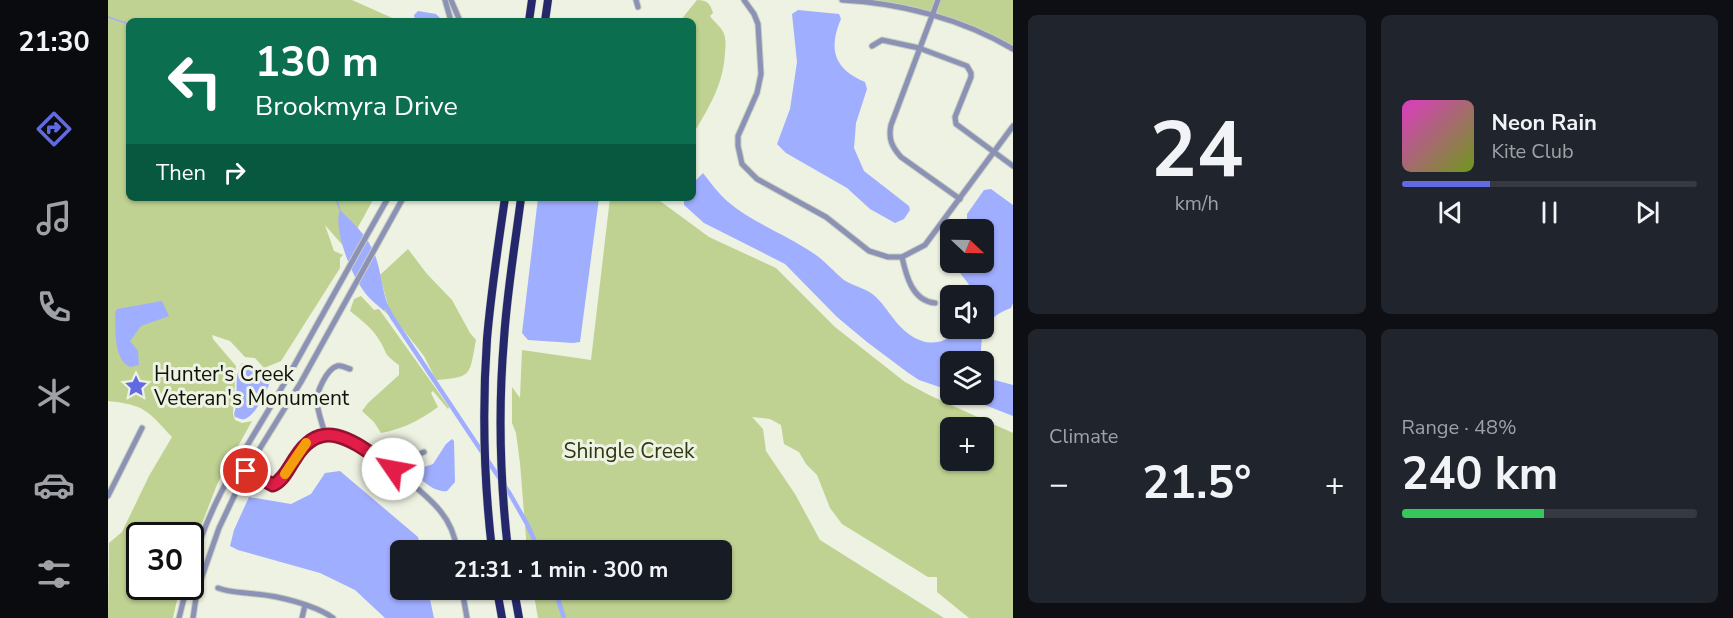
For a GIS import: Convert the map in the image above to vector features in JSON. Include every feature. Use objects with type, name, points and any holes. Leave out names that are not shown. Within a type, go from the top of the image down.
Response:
[{"type":"highway","points":[[529,18],[532,0]]},
{"type":"highway","points":[[545,18],[548,0]]},
{"type":"highway","points":[[491,540],[485,472],[484,405],[489,315],[505,201]]},
{"type":"highway","points":[[507,540],[503,501],[500,412],[504,338],[521,201]]},
{"type":"highway","points":[[499,600],[502,618]]},
{"type":"highway","points":[[516,600],[519,618]]},
{"type":"street","points":[[445,0],[450,18]]},
{"type":"street","points":[[451,0],[459,18]]},
{"type":"street","points":[[636,0],[638,7]]},
{"type":"street","points":[[744,0],[758,24],[761,74],[757,93],[738,136],[742,164],[757,178],[826,217],[869,251],[888,257],[902,257],[926,246],[1013,126]]},
{"type":"street","points":[[842,0],[894,6],[932,15],[993,38],[1013,50]]},
{"type":"street","points":[[938,0],[891,125],[890,137],[891,144],[902,157],[960,199]]},
{"type":"street","points":[[872,46],[882,40],[919,48],[964,64],[970,69],[971,77],[955,121],[960,128],[1013,166]]},
{"type":"street","points":[[204,531],[234,466],[280,390],[386,201]]},
{"type":"street","points":[[193,618],[197,591],[219,528],[246,471],[301,382],[401,201]]},
{"type":"street","points":[[902,257],[910,285],[924,300],[935,303]]},
{"type":"street","points":[[325,434],[316,398],[335,366],[350,369]]},
{"type":"street","points":[[108,496],[141,428]]},
{"type":"street","points":[[234,466],[273,485],[280,482],[309,439],[325,434],[346,438],[393,469],[439,510],[455,540]]},
{"type":"street","points":[[393,469],[404,460],[424,452]]},
{"type":"street","points":[[218,588],[228,592],[269,595],[305,605],[327,613],[333,618]]},
{"type":"street","points":[[179,618],[184,600]]},
{"type":"street","points":[[464,600],[467,618]]},
{"type":"street","points":[[302,618],[305,605]]},
{"type":"green space","points":[[108,0],[352,0],[392,18],[126,18],[126,201],[372,201],[346,249],[325,225],[334,251],[343,255],[340,258],[340,268],[281,361],[264,368],[255,358],[245,357],[230,341],[212,335],[236,366],[233,414],[235,420],[242,423],[252,421],[218,482],[203,522],[127,522],[149,476],[172,437],[151,415],[130,405],[108,401]]},
{"type":"green space","points":[[697,0],[706,1],[713,13],[710,16],[721,28],[725,38],[724,63],[719,85],[696,129],[696,18],[682,18]]},
{"type":"green space","points":[[842,0],[1013,0],[1013,49],[993,38],[932,15]]},
{"type":"green space","name":"Shingle Creek","points":[[610,201],[660,201],[709,237],[776,268],[835,327],[905,382],[940,400],[940,405],[951,405],[978,417],[940,417],[940,471],[994,471],[994,424],[1013,433],[1013,618],[969,618],[937,592],[937,577],[928,577],[842,524],[830,508],[817,475],[806,464],[799,452],[784,444],[781,425],[770,419],[752,417],[763,429],[766,451],[795,494],[820,540],[944,618],[538,618],[535,600],[732,600],[732,540],[526,540],[520,463],[516,433],[512,423],[512,387],[520,398],[522,350],[591,360]]},
{"type":"green space","points":[[408,249],[427,274],[452,300],[476,340],[470,368],[463,376],[436,380],[424,356],[402,328],[384,311],[388,306],[380,275]]},
{"type":"green space","points":[[361,296],[374,310],[379,309],[449,407],[448,409],[433,391],[431,393],[438,407],[411,423],[381,433],[374,422],[362,411],[399,375],[399,365],[388,355],[372,330],[350,311],[354,299]]},
{"type":"green space","points":[[126,524],[126,600],[177,600],[173,618],[108,618],[109,543],[122,532]]},
{"type":"water","points":[[798,10],[839,14],[841,19],[835,40],[836,57],[846,71],[865,82],[867,89],[856,123],[854,148],[864,171],[909,206],[910,210],[904,219],[895,223],[870,209],[847,188],[786,153],[777,144],[790,109],[797,62],[792,14]]},
{"type":"water","points":[[418,11],[436,14],[440,18],[414,18]]},
{"type":"water","points":[[703,173],[720,195],[737,209],[813,253],[844,280],[872,294],[907,333],[928,342],[946,339],[982,339],[982,351],[940,351],[940,387],[919,380],[837,317],[785,264],[704,223],[684,205],[684,201],[696,201],[696,180]]},
{"type":"water","points":[[991,189],[1013,205],[1013,303],[1011,308],[994,317],[994,285],[969,285],[960,273],[994,273],[994,219],[967,219],[967,214],[984,190]]},
{"type":"water","points":[[538,201],[599,201],[580,342],[528,340],[522,333]]},
{"type":"water","points":[[340,210],[360,230],[372,248],[388,306],[384,311],[366,294],[352,271],[341,238],[338,218]]},
{"type":"water","points":[[162,301],[169,316],[141,326],[130,341],[138,351],[139,365],[130,367],[118,351],[115,313],[117,309]]},
{"type":"water","points":[[242,363],[262,373],[270,381],[257,408],[244,419],[235,417],[234,414],[237,375]]},
{"type":"water","points":[[994,380],[1013,385],[1013,416],[985,405],[994,405]]},
{"type":"water","points":[[452,439],[454,441],[455,482],[447,491],[437,490],[427,484],[411,468],[415,465],[424,467],[433,464]]},
{"type":"water","points":[[340,471],[418,537],[419,540],[390,540],[390,600],[430,600],[434,618],[385,618],[355,590],[320,573],[230,546],[234,530],[249,497],[291,504],[311,494],[325,473]]},
{"type":"waterway","name":"Shingle Creek","points":[[108,17],[126,23]]},
{"type":"waterway","name":"Shingle Creek","points":[[337,201],[340,210]]},
{"type":"waterway","name":"Shingle Creek","points":[[385,304],[510,494],[534,540]]},
{"type":"waterway","name":"Shingle Creek","points":[[558,600],[564,618]]},
{"type":"slow traffic","points":[[285,474],[306,443]]},
{"type":"place","name":"Hunter's Creek Veteran's Monument","points":[[136,386]]},
{"type":"route","points":[[246,471],[273,485],[280,482],[309,439],[325,434],[346,438],[393,469]]}]
